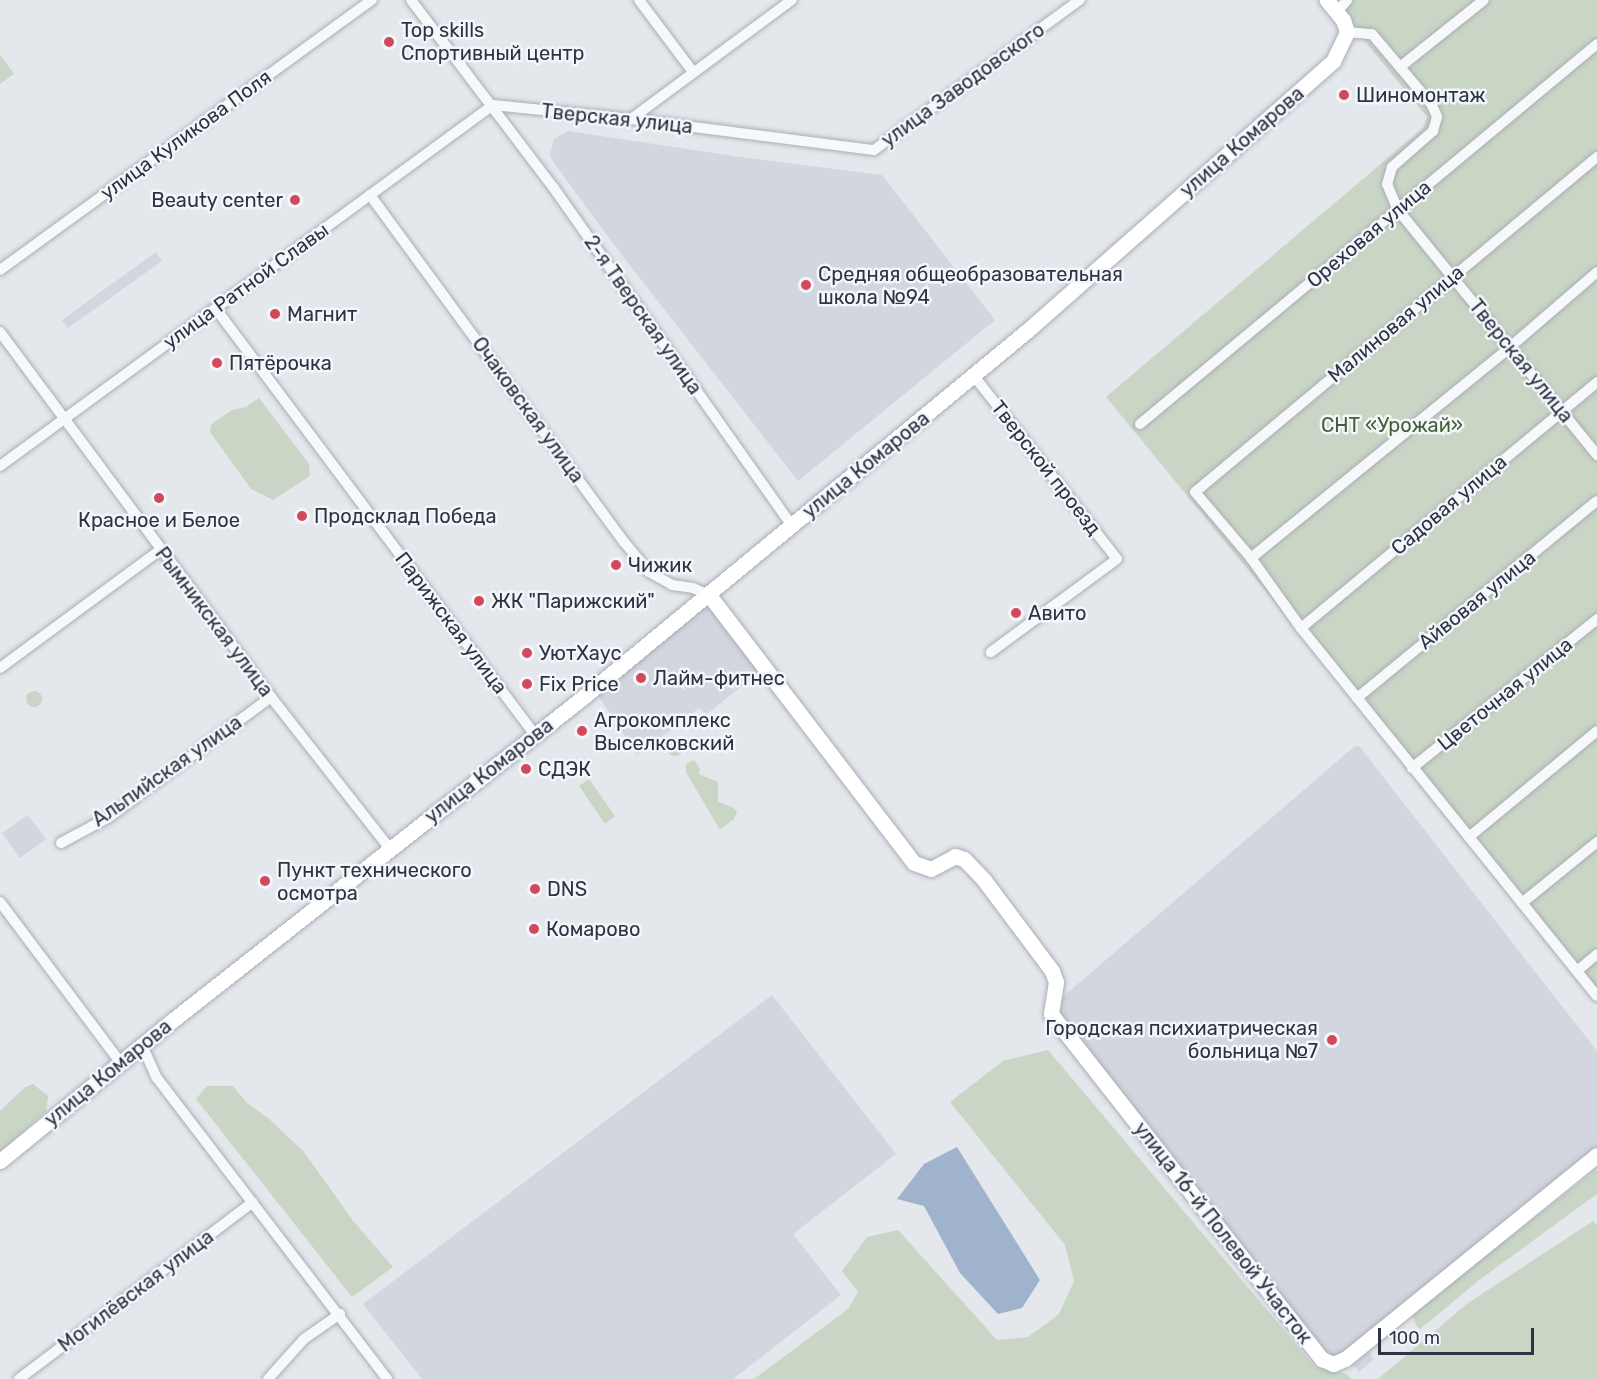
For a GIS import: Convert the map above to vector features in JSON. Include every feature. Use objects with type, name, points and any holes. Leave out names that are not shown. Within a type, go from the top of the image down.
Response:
[{"type":"street","name":"улица Куликова Поля","points":[[0,270],[372,0]]},
{"type":"street","points":[[411,0],[493,105]]},
{"type":"street","points":[[639,0],[693,72]]},
{"type":"street","points":[[631,119],[792,0]]},
{"type":"street","name":"улица Заводовского","points":[[874,150],[1080,0]]},
{"type":"street","points":[[1337,4],[1345,37],[1372,34],[1400,67],[1484,0]]},
{"type":"street","name":"улица Комарова","points":[[0,1161],[141,1045],[709,595],[789,520],[974,376],[1334,62],[1345,37]]},
{"type":"street","name":"Ореховая улица","points":[[1140,424],[1597,44]]},
{"type":"street","name":"Тверская улица","points":[[1400,67],[1432,105],[1437,117],[1433,131],[1392,167],[1387,184],[1398,210],[1597,455]]},
{"type":"street","name":"Тверская улица","points":[[493,105],[631,119],[874,150]]},
{"type":"street","name":"улица Ратной Славы","points":[[0,466],[493,105]]},
{"type":"street","name":"2-я Тверская улица","points":[[493,105],[789,520]]},
{"type":"street","name":"Малиновая улица","points":[[1251,558],[1195,492],[1597,157]]},
{"type":"street","name":"Очаковская улица","points":[[370,195],[624,542],[649,572],[672,585],[693,588],[709,595]]},
{"type":"street","points":[[1597,272],[1509,348],[1251,558],[1301,628],[1597,996]]},
{"type":"street","name":"Парижская улица","points":[[216,309],[535,735]]},
{"type":"street","name":"Рымникская улица","points":[[0,333],[271,697],[390,849]]},
{"type":"street","name":"Тверской проезд","points":[[974,376],[1118,559],[991,652]]},
{"type":"street","name":"Садовая улица","points":[[1301,628],[1597,382]]},
{"type":"street","name":"Айвовая улица","points":[[1357,698],[1597,501]]},
{"type":"street","points":[[0,668],[160,550]]},
{"type":"street","name":"улица 16-й Полевой Участок","points":[[709,595],[919,866],[931,869],[956,856],[964,859],[984,880],[1052,971],[1056,982],[1051,1014],[1322,1359],[1333,1364],[1345,1359],[1597,1155]]},
{"type":"street","name":"Цветочная улица","points":[[1412,768],[1597,619]]},
{"type":"street","name":"Альпийская улица","points":[[61,843],[109,817],[271,697]]},
{"type":"street","points":[[1468,837],[1597,731]]},
{"type":"street","points":[[1522,903],[1597,842]]},
{"type":"street","points":[[0,902],[120,1062]]},
{"type":"street","points":[[1577,971],[1597,954]]},
{"type":"street","points":[[141,1045],[157,1078],[340,1314],[387,1379]]},
{"type":"street","name":"Могилёвская улица","points":[[19,1379],[253,1202]]},
{"type":"street","points":[[268,1379],[304,1340],[340,1314]]},
{"type":"shaded area","name":"Средняя общеобразовательная школа №94","points":[[568,131],[740,157],[882,175],[995,320],[798,481],[618,250],[554,163],[550,155],[554,139]]},
{"type":"shaded area","points":[[156,252],[162,261],[68,328],[62,320]]},
{"type":"shaded area","points":[[709,600],[762,670],[707,714],[699,708],[637,755],[596,692]]},
{"type":"shaded area","name":"Городская психиатрическая больница №7","points":[[1355,746],[1359,746],[1597,1051],[1597,1151],[1338,1356],[1329,1356],[1060,1020],[1059,1000]]},
{"type":"shaded area","points":[[28,815],[46,839],[20,858],[2,833]]},
{"type":"shaded area","points":[[772,995],[896,1154],[793,1234],[841,1295],[733,1379],[422,1379],[363,1304]]},
{"type":"shaded area","points":[[1368,1352],[1374,1359],[1359,1372],[1353,1365]]},
{"type":"green space","name":"СНТ «Урожай»","points":[[1331,0],[1597,0],[1597,994],[1106,397],[1423,128],[1427,117]]},
{"type":"green space","points":[[0,55],[14,74],[0,84]]},
{"type":"green space","points":[[259,398],[309,464],[310,476],[273,500],[251,489],[210,432],[211,425],[220,418],[232,410],[246,407]]},
{"type":"green space","points":[[34,691],[40,693],[42,699],[40,705],[34,707],[28,705],[26,699],[28,693]]},
{"type":"green space","points":[[675,740],[681,742],[683,748],[681,754],[675,756],[669,754],[667,748],[669,742]]},
{"type":"green space","points":[[694,760],[700,769],[699,774],[718,782],[718,802],[734,808],[737,812],[734,819],[720,830],[686,772],[686,764]]},
{"type":"green space","points":[[589,779],[615,816],[605,824],[579,786]]},
{"type":"green space","points":[[1048,1050],[1315,1367],[1346,1374],[1352,1379],[754,1379],[848,1309],[858,1292],[842,1271],[867,1237],[898,1230],[997,1340],[1028,1337],[1059,1314],[1074,1281],[1065,1245],[950,1102],[1003,1061]]},
{"type":"green space","points":[[33,1084],[48,1096],[46,1111],[0,1152],[0,1111],[24,1088]]},
{"type":"green space","points":[[207,1086],[233,1086],[247,1103],[268,1118],[304,1152],[354,1222],[393,1267],[352,1297],[196,1099]]},
{"type":"green space","points":[[1597,1169],[1597,1194],[1482,1278],[1420,1329],[1416,1325],[1412,1314]]},
{"type":"green space","points":[[1593,1221],[1597,1225],[1597,1379],[1378,1379],[1468,1303]]},
{"type":"water","points":[[957,1147],[1040,1280],[1022,1308],[998,1314],[960,1273],[924,1206],[897,1199],[924,1164]]},
{"type":"place","name":"Top skills Спортивный центр","points":[[389,42]]},
{"type":"place","name":"Шиномонтаж","points":[[1344,95]]},
{"type":"place","name":"Beauty center","points":[[295,200]]},
{"type":"place","name":"Средняя общеобразовательная школа №94","points":[[806,285]]},
{"type":"place","name":"Магнит","points":[[275,314]]},
{"type":"place","name":"Пятёрочка","points":[[217,363]]},
{"type":"place","name":"Красное и Белое","points":[[159,498]]},
{"type":"place","name":"Продсклад Победа","points":[[302,516]]},
{"type":"place","name":"Чижик","points":[[616,565]]},
{"type":"place","name":"ЖК \"Парижский\"","points":[[479,601]]},
{"type":"place","name":"Авито","points":[[1016,613]]},
{"type":"place","name":"УютХаус","points":[[527,653]]},
{"type":"place","name":"Лайм-фитнес","points":[[641,678]]},
{"type":"place","name":"Fix Price","points":[[527,684]]},
{"type":"place","name":"Агрокомплекс Выселковский","points":[[582,731]]},
{"type":"place","name":"СДЭК","points":[[526,769]]},
{"type":"place","name":"Пункт технического осмотра","points":[[265,881]]},
{"type":"place","name":"DNS","points":[[535,889]]},
{"type":"place","name":"Комарово","points":[[534,929]]},
{"type":"place","name":"Городская психиатрическая больница №7","points":[[1332,1040]]}]
